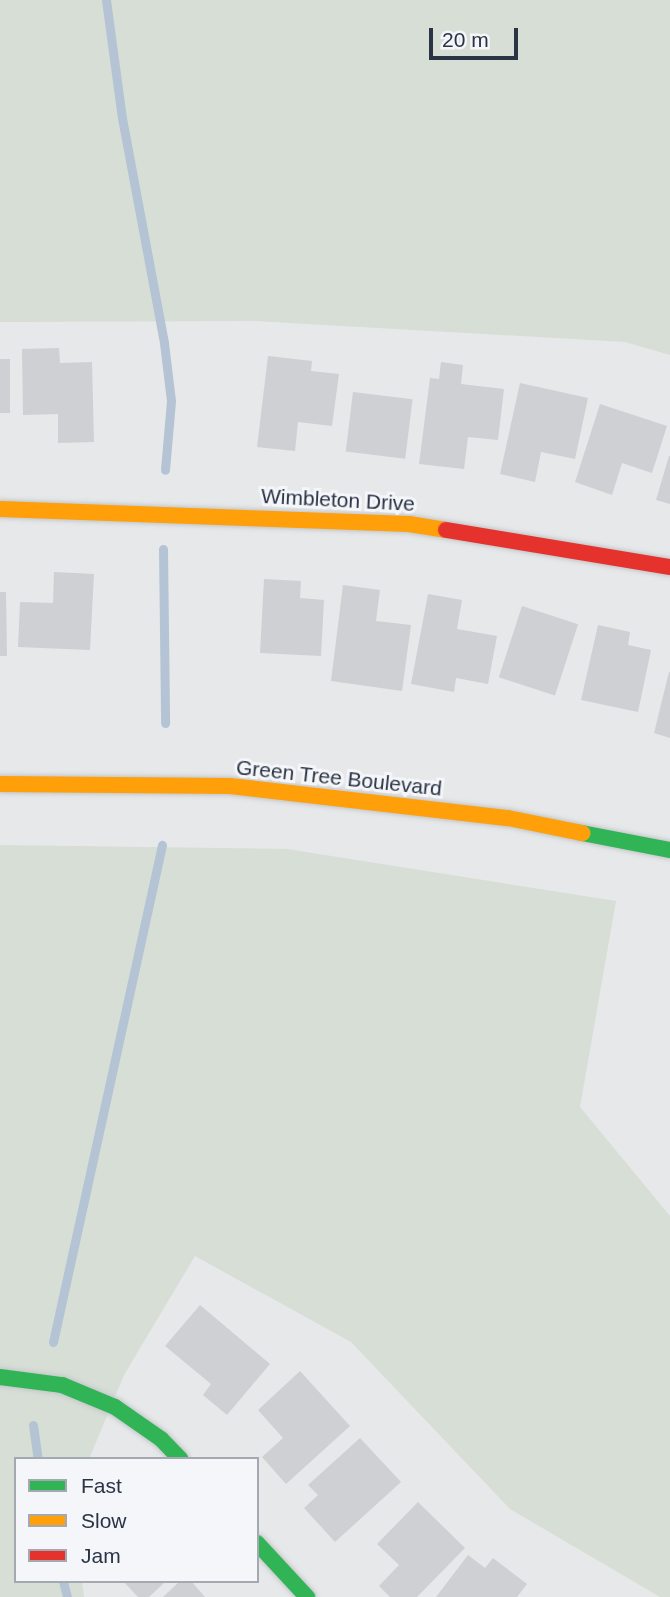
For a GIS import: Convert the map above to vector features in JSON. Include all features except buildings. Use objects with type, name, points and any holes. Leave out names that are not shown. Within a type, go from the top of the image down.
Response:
[{"type":"street","name":"Wimbleton Drive","points":[[0,509],[409,524],[670,567]]},
{"type":"street","name":"Green Tree Boulevard","points":[[0,784],[230,786],[508,818],[670,850]]},
{"type":"street","points":[[0,1377],[62,1385],[115,1407],[161,1438],[178,1457]]},
{"type":"street","points":[[259,1545],[307,1597]]},
{"type":"shaded area","points":[[0,0],[670,0],[670,355],[625,342],[255,321],[0,322]]},
{"type":"shaded area","points":[[0,845],[287,849],[616,901],[580,1107],[670,1216],[670,1597],[660,1597],[510,1509],[351,1342],[195,1256],[124,1375],[90,1457],[14,1457],[14,1583],[82,1583],[84,1597],[0,1597]]},
{"type":"waterway","points":[[106,0],[122,118],[164,343],[171,401],[165,470]]},
{"type":"waterway","points":[[163,549],[165,723]]},
{"type":"waterway","points":[[53,1342],[162,845]]},
{"type":"waterway","points":[[33,1425],[38,1457]]},
{"type":"waterway","points":[[64,1583],[67,1597]]},
{"type":"traffic: fast","points":[[582,833],[670,850]]},
{"type":"traffic: fast","points":[[0,1377],[62,1385],[115,1407],[161,1439],[178,1457]]},
{"type":"traffic: fast","points":[[259,1545],[307,1597]]},
{"type":"traffic: slow","points":[[0,509],[409,524],[446,530]]},
{"type":"traffic: slow","points":[[0,784],[230,786],[508,818],[582,833]]},
{"type":"traffic: jam","points":[[446,530],[670,567]]}]
